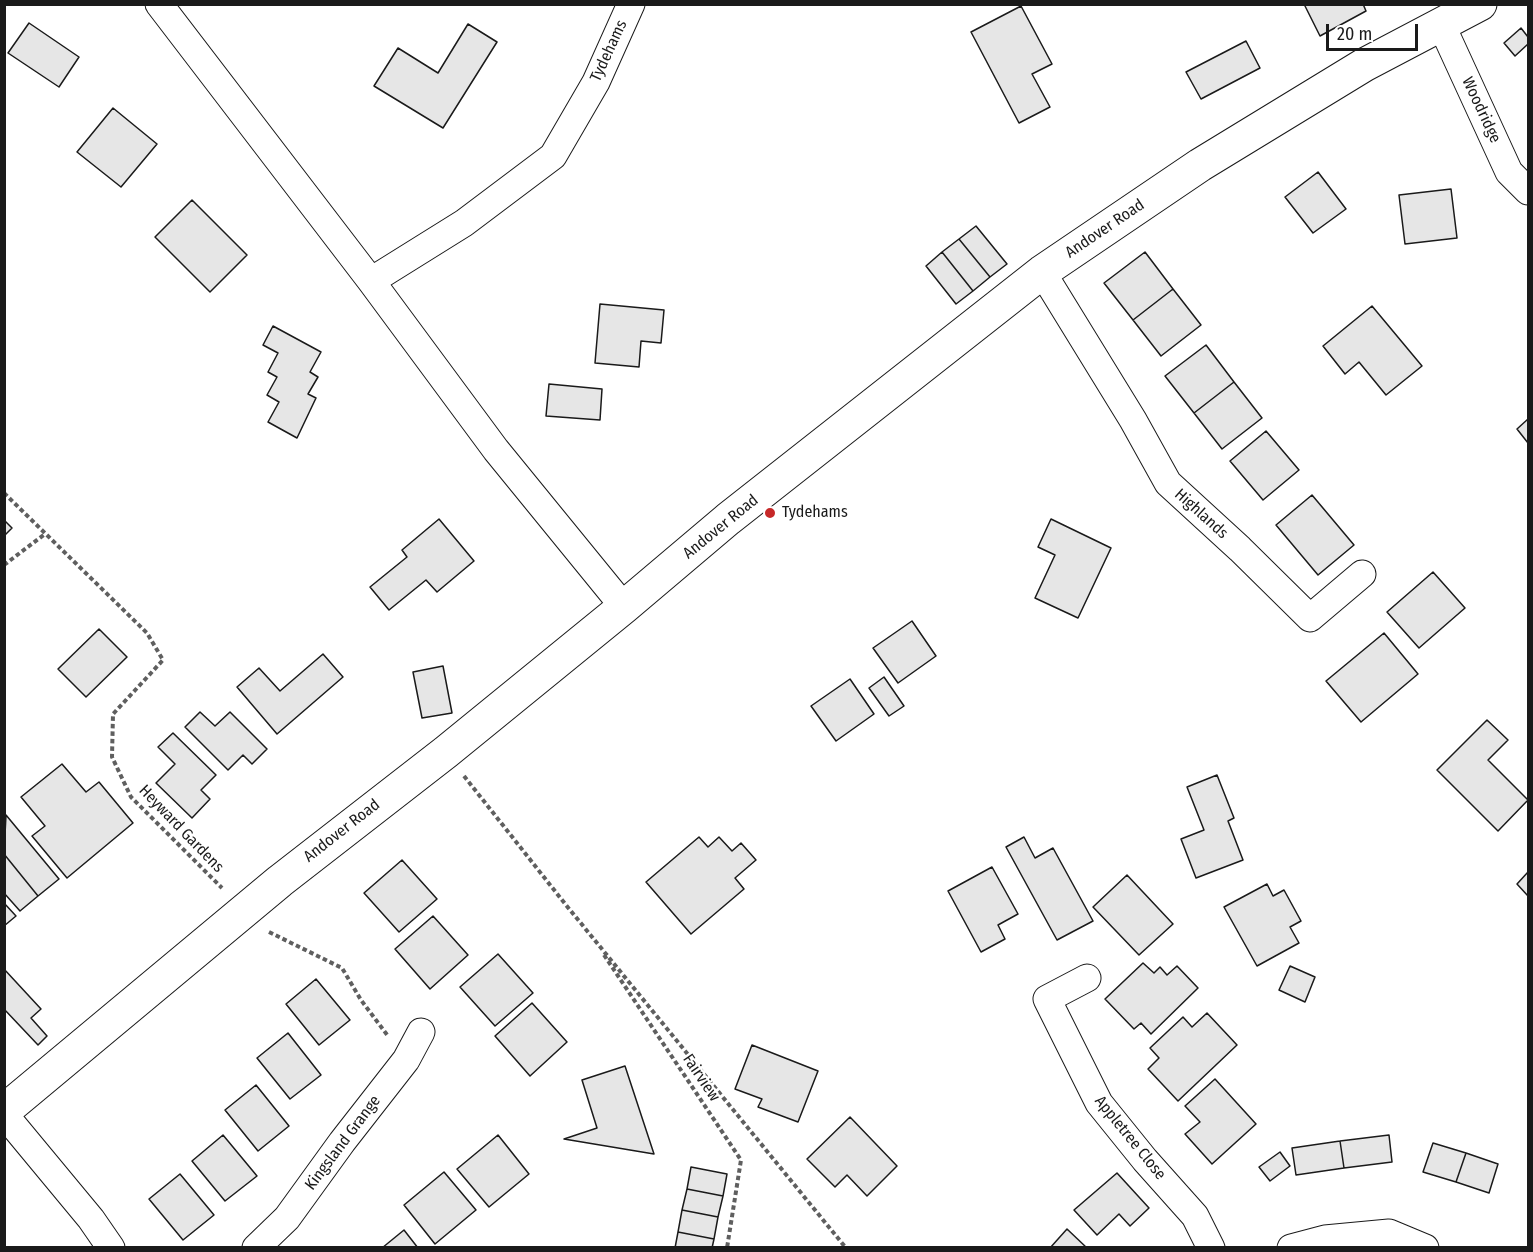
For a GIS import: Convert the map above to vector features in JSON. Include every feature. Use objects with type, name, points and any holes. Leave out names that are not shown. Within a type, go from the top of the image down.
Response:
[{"type":"main road","name":"Andover Road","points":[[4,1112],[254,920],[280,880],[446,752],[728,519],[1042,272],[1200,165],[1364,65],[1480,4]]},
{"type":"street","points":[[159,4],[371,281],[496,450],[624,607]]},
{"type":"street","name":"Tydehams","points":[[371,281],[464,223],[553,156],[596,82],[631,4]]},
{"type":"street","name":"Woodridge","points":[[1441,24],[1509,172],[1528,191]]},
{"type":"street","name":"Highlands","points":[[1042,272],[1133,420],[1167,483],[1240,549],[1310,618],[1362,574]]},
{"type":"street","name":"Appletree Close","points":[[1087,978],[1047,999],[1099,1103],[1145,1160],[1195,1216],[1210,1248]]},
{"type":"street","name":"Kingsland Grange","points":[[256,1248],[287,1218],[406,1060],[421,1032]]},
{"type":"street","points":[[4,1112],[91,1219],[111,1248]]},
{"type":"street","points":[[1292,1248],[1325,1239],[1389,1233],[1425,1248]]},
{"type":"path","name":"Heyward Gardens","points":[[4,493],[147,633],[163,660],[112,714],[112,757],[131,797],[254,920]]},
{"type":"path","points":[[4,565],[45,534]]},
{"type":"path","points":[[446,752],[592,936],[846,1248]]},
{"type":"path","points":[[254,920],[342,968],[361,1000],[406,1060]]},
{"type":"path","name":"Fairview","points":[[592,936],[741,1160],[727,1248]]},
{"type":"building","points":[[1304,4],[1363,4],[1366,11],[1320,36]]},
{"type":"building","points":[[1021,6],[1052,64],[1032,74],[1050,107],[1019,123],[971,32]]},
{"type":"building","points":[[29,23],[79,57],[59,87],[8,53]]},
{"type":"building","points":[[468,24],[497,42],[443,128],[374,86],[398,48],[438,73]]},
{"type":"building","points":[[1521,28],[1528,37],[1528,44],[1515,56],[1504,43]]},
{"type":"building","points":[[1246,41],[1260,68],[1201,99],[1186,72]]},
{"type":"building","points":[[113,108],[157,144],[121,187],[77,152]]},
{"type":"building","points":[[1318,172],[1346,209],[1313,233],[1285,197]]},
{"type":"building","points":[[1451,189],[1457,238],[1405,244],[1399,195]]},
{"type":"building","points":[[192,200],[247,255],[210,292],[155,237]]},
{"type":"building","points":[[976,226],[1007,264],[990,277],[959,239]]},
{"type":"building","points":[[959,239],[990,277],[973,291],[942,252]]},
{"type":"building","points":[[942,252],[973,291],[956,304],[926,266]]},
{"type":"building","points":[[1145,252],[1173,289],[1133,320],[1104,283]]},
{"type":"building","points":[[1173,289],[1201,325],[1161,356],[1133,320]]},
{"type":"building","points":[[600,304],[664,310],[661,343],[641,341],[639,367],[595,363]]},
{"type":"building","points":[[1372,306],[1422,366],[1386,395],[1359,362],[1345,374],[1323,346]]},
{"type":"building","points":[[273,326],[321,352],[310,372],[318,377],[308,394],[316,398],[297,438],[268,422],[279,402],[267,395],[277,377],[268,372],[278,353],[263,345]]},
{"type":"building","points":[[1206,345],[1234,382],[1194,413],[1165,376]]},
{"type":"building","points":[[1234,382],[1262,418],[1222,449],[1194,413]]},
{"type":"building","points":[[549,384],[602,389],[600,420],[546,416]]},
{"type":"building","points":[[1528,419],[1528,443],[1517,429]]},
{"type":"building","points":[[1266,431],[1299,470],[1263,500],[1230,461]]},
{"type":"building","points":[[1312,495],[1354,545],[1318,575],[1276,525]]},
{"type":"building","points":[[439,519],[474,561],[437,592],[426,580],[389,610],[370,587],[407,557],[402,550]]},
{"type":"building","points":[[1051,519],[1111,548],[1078,618],[1035,598],[1055,555],[1038,547]]},
{"type":"building","points":[[4,520],[12,528],[4,536]]},
{"type":"building","points":[[1433,572],[1465,608],[1419,648],[1387,612]]},
{"type":"building","points":[[912,621],[936,656],[898,683],[873,648]]},
{"type":"building","points":[[99,629],[127,657],[86,697],[58,669]]},
{"type":"building","points":[[1384,633],[1418,674],[1361,722],[1326,681]]},
{"type":"building","points":[[323,654],[343,677],[277,734],[237,687],[259,668],[280,691]]},
{"type":"building","points":[[443,666],[452,713],[422,718],[413,672]]},
{"type":"building","points":[[884,677],[904,706],[889,716],[869,688]]},
{"type":"building","points":[[850,679],[874,714],[836,741],[811,706]]},
{"type":"building","points":[[200,712],[215,726],[230,712],[267,749],[252,764],[243,755],[228,770],[185,727]]},
{"type":"building","points":[[1487,720],[1508,740],[1488,760],[1528,800],[1498,831],[1437,770]]},
{"type":"building","points":[[173,733],[216,775],[201,790],[210,799],[192,818],[156,783],[175,764],[158,747]]},
{"type":"building","points":[[62,764],[86,792],[99,782],[133,823],[67,878],[32,836],[45,826],[21,797]]},
{"type":"building","points":[[1217,775],[1234,818],[1228,821],[1243,860],[1196,878],[1181,839],[1204,830],[1187,787]]},
{"type":"building","points":[[6,815],[59,879],[38,896],[4,854]]},
{"type":"building","points":[[699,837],[708,847],[719,837],[732,851],[741,843],[756,860],[735,878],[744,889],[691,934],[646,882]]},
{"type":"building","points":[[1024,837],[1035,858],[1053,848],[1093,921],[1057,940],[1006,847]]},
{"type":"building","points":[[4,854],[38,896],[20,911],[4,893]]},
{"type":"building","points":[[402,860],[437,899],[399,932],[364,893]]},
{"type":"building","points":[[992,867],[1018,914],[998,925],[1005,939],[981,952],[948,891]]},
{"type":"building","points":[[1528,872],[1528,896],[1517,884]]},
{"type":"building","points":[[1127,875],[1173,924],[1139,955],[1093,907]]},
{"type":"building","points":[[1267,884],[1273,896],[1284,890],[1301,921],[1290,927],[1299,943],[1257,966],[1224,907]]},
{"type":"building","points":[[4,903],[16,916],[4,926]]},
{"type":"building","points":[[433,916],[468,955],[430,989],[395,949]]},
{"type":"building","points":[[498,954],[533,993],[495,1026],[460,987]]},
{"type":"building","points":[[1143,963],[1154,973],[1160,967],[1167,975],[1177,966],[1198,988],[1151,1034],[1141,1023],[1134,1029],[1105,999]]},
{"type":"building","points":[[1290,966],[1315,977],[1305,1002],[1279,990]]},
{"type":"building","points":[[4,969],[41,1009],[31,1018],[47,1036],[38,1045],[4,1009]]},
{"type":"building","points":[[316,979],[350,1020],[319,1045],[286,1004]]},
{"type":"building","points":[[532,1003],[567,1042],[530,1076],[495,1036]]},
{"type":"building","points":[[1207,1013],[1237,1045],[1178,1101],[1148,1069],[1159,1058],[1150,1048],[1183,1017],[1192,1027]]},
{"type":"building","points":[[288,1033],[321,1075],[290,1099],[257,1058]]},
{"type":"building","points":[[752,1045],[818,1071],[798,1122],[758,1107],[762,1099],[735,1089]]},
{"type":"building","points":[[625,1066],[654,1154],[564,1139],[597,1128],[582,1080]]},
{"type":"building","points":[[1215,1079],[1256,1124],[1212,1164],[1185,1134],[1200,1122],[1185,1106]]},
{"type":"building","points":[[256,1085],[289,1126],[258,1151],[225,1110]]},
{"type":"building","points":[[850,1117],[897,1166],[867,1196],[847,1175],[835,1187],[807,1159]]},
{"type":"building","points":[[223,1135],[257,1176],[225,1201],[192,1161]]},
{"type":"building","points":[[498,1135],[529,1174],[489,1207],[457,1169]]},
{"type":"building","points":[[1389,1135],[1392,1162],[1344,1168],[1340,1141]]},
{"type":"building","points":[[1340,1141],[1344,1168],[1296,1175],[1292,1148]]},
{"type":"building","points":[[1433,1143],[1466,1153],[1456,1182],[1423,1172]]},
{"type":"building","points":[[1280,1152],[1290,1166],[1270,1181],[1259,1167]]},
{"type":"building","points":[[1466,1153],[1498,1164],[1489,1193],[1456,1182]]},
{"type":"building","points":[[691,1167],[727,1174],[723,1196],[687,1189]]},
{"type":"building","points":[[444,1172],[476,1210],[435,1244],[404,1205]]},
{"type":"building","points":[[1117,1173],[1149,1208],[1130,1226],[1119,1214],[1097,1235],[1074,1210]]},
{"type":"building","points":[[180,1174],[214,1215],[183,1240],[149,1199]]},
{"type":"building","points":[[687,1189],[723,1196],[718,1217],[682,1210]]},
{"type":"building","points":[[682,1210],[718,1217],[714,1239],[678,1232]]},
{"type":"building","points":[[1067,1229],[1087,1248],[1050,1248]]},
{"type":"building","points":[[404,1230],[418,1248],[382,1248]]},
{"type":"building","points":[[678,1232],[714,1239],[712,1248],[675,1248]]},
{"type":"place","name":"Tydehams","points":[[770,513]]}]
